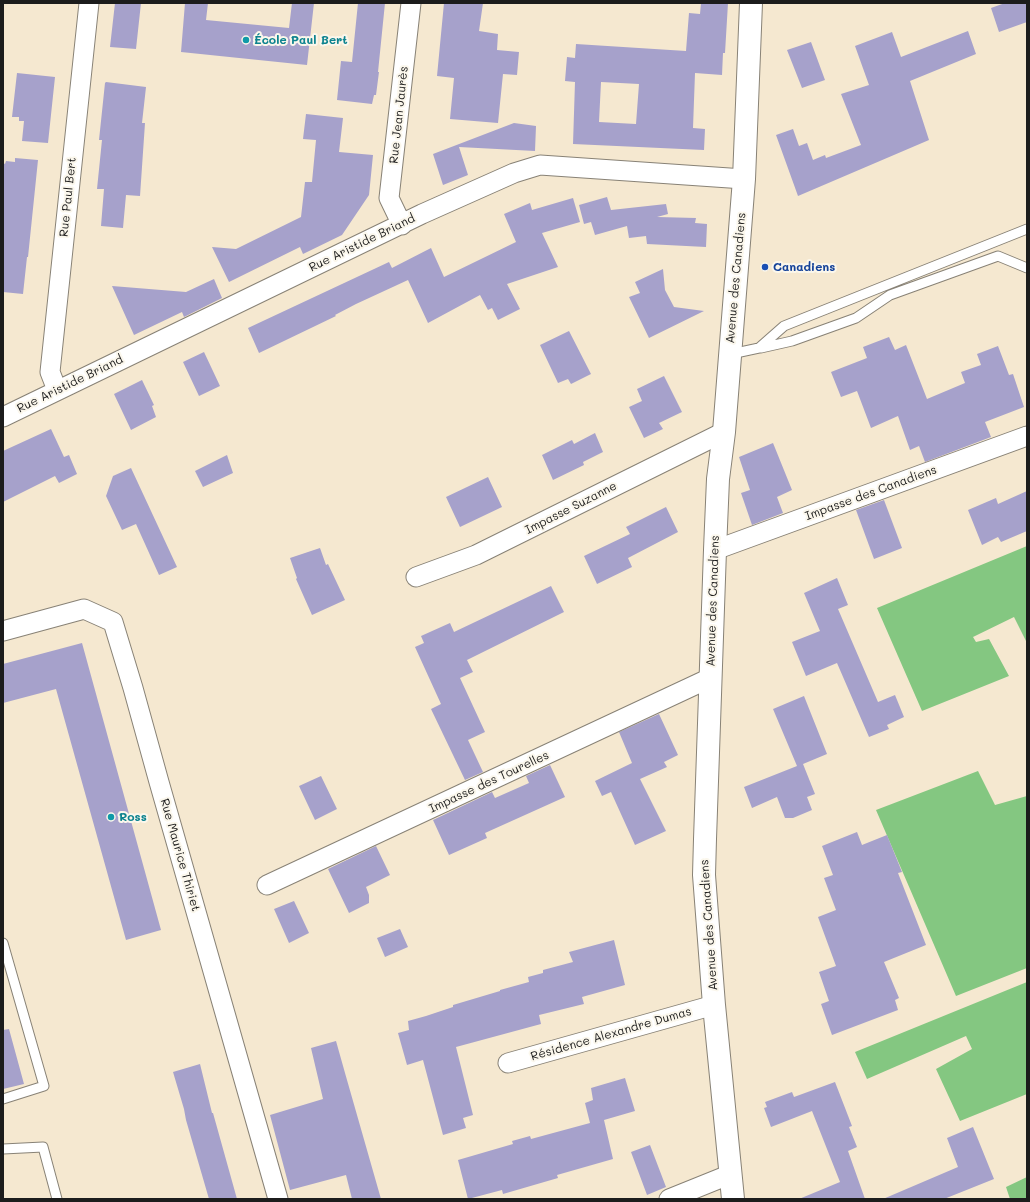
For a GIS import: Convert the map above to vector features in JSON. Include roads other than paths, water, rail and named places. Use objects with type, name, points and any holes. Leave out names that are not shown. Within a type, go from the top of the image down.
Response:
[{"type":"street","name":"Rue Paul Bert","points":[[57,390],[50,372],[89,3]]},
{"type":"street","name":"Rue Jean Jaurès","points":[[402,225],[390,198],[411,3]]},
{"type":"street","name":"Avenue des Canadiens","points":[[733,1199],[714,1005],[704,875],[718,479],[724,432],[744,179],[751,3]]},
{"type":"street","name":"Rue Aristide Briand","points":[[3,417],[402,225],[514,173],[540,165],[744,179]]},
{"type":"street","name":"Impasse Suzanne","points":[[416,577],[476,555],[724,432]]},
{"type":"street","name":"Impasse des Canadiens","points":[[715,550],[1027,436]]},
{"type":"street","name":"Rue Maurice Thiriet","points":[[3,631],[84,609],[112,622],[135,695],[278,1199]]},
{"type":"street","name":"Impasse des Tourelles","points":[[267,885],[710,678]]},
{"type":"street","name":"Résidence Alexandre Dumas","points":[[508,1063],[714,1005]]},
{"type":"street","points":[[669,1199],[731,1174]]},
{"type":"lane","points":[[759,348],[784,326],[1027,229]]},
{"type":"lane","points":[[730,354],[792,341],[856,318],[890,295],[998,256],[1027,268]]},
{"type":"lane","points":[[3,943],[44,1086],[3,1099]]},
{"type":"lane","points":[[3,1149],[43,1147],[56,1199]]},
{"type":"place","name":"École Paul Bert","points":[[246,40]]},
{"type":"place","name":"Canadiens","points":[[765,267]]},
{"type":"place","name":"Ross","points":[[111,817]]}]
